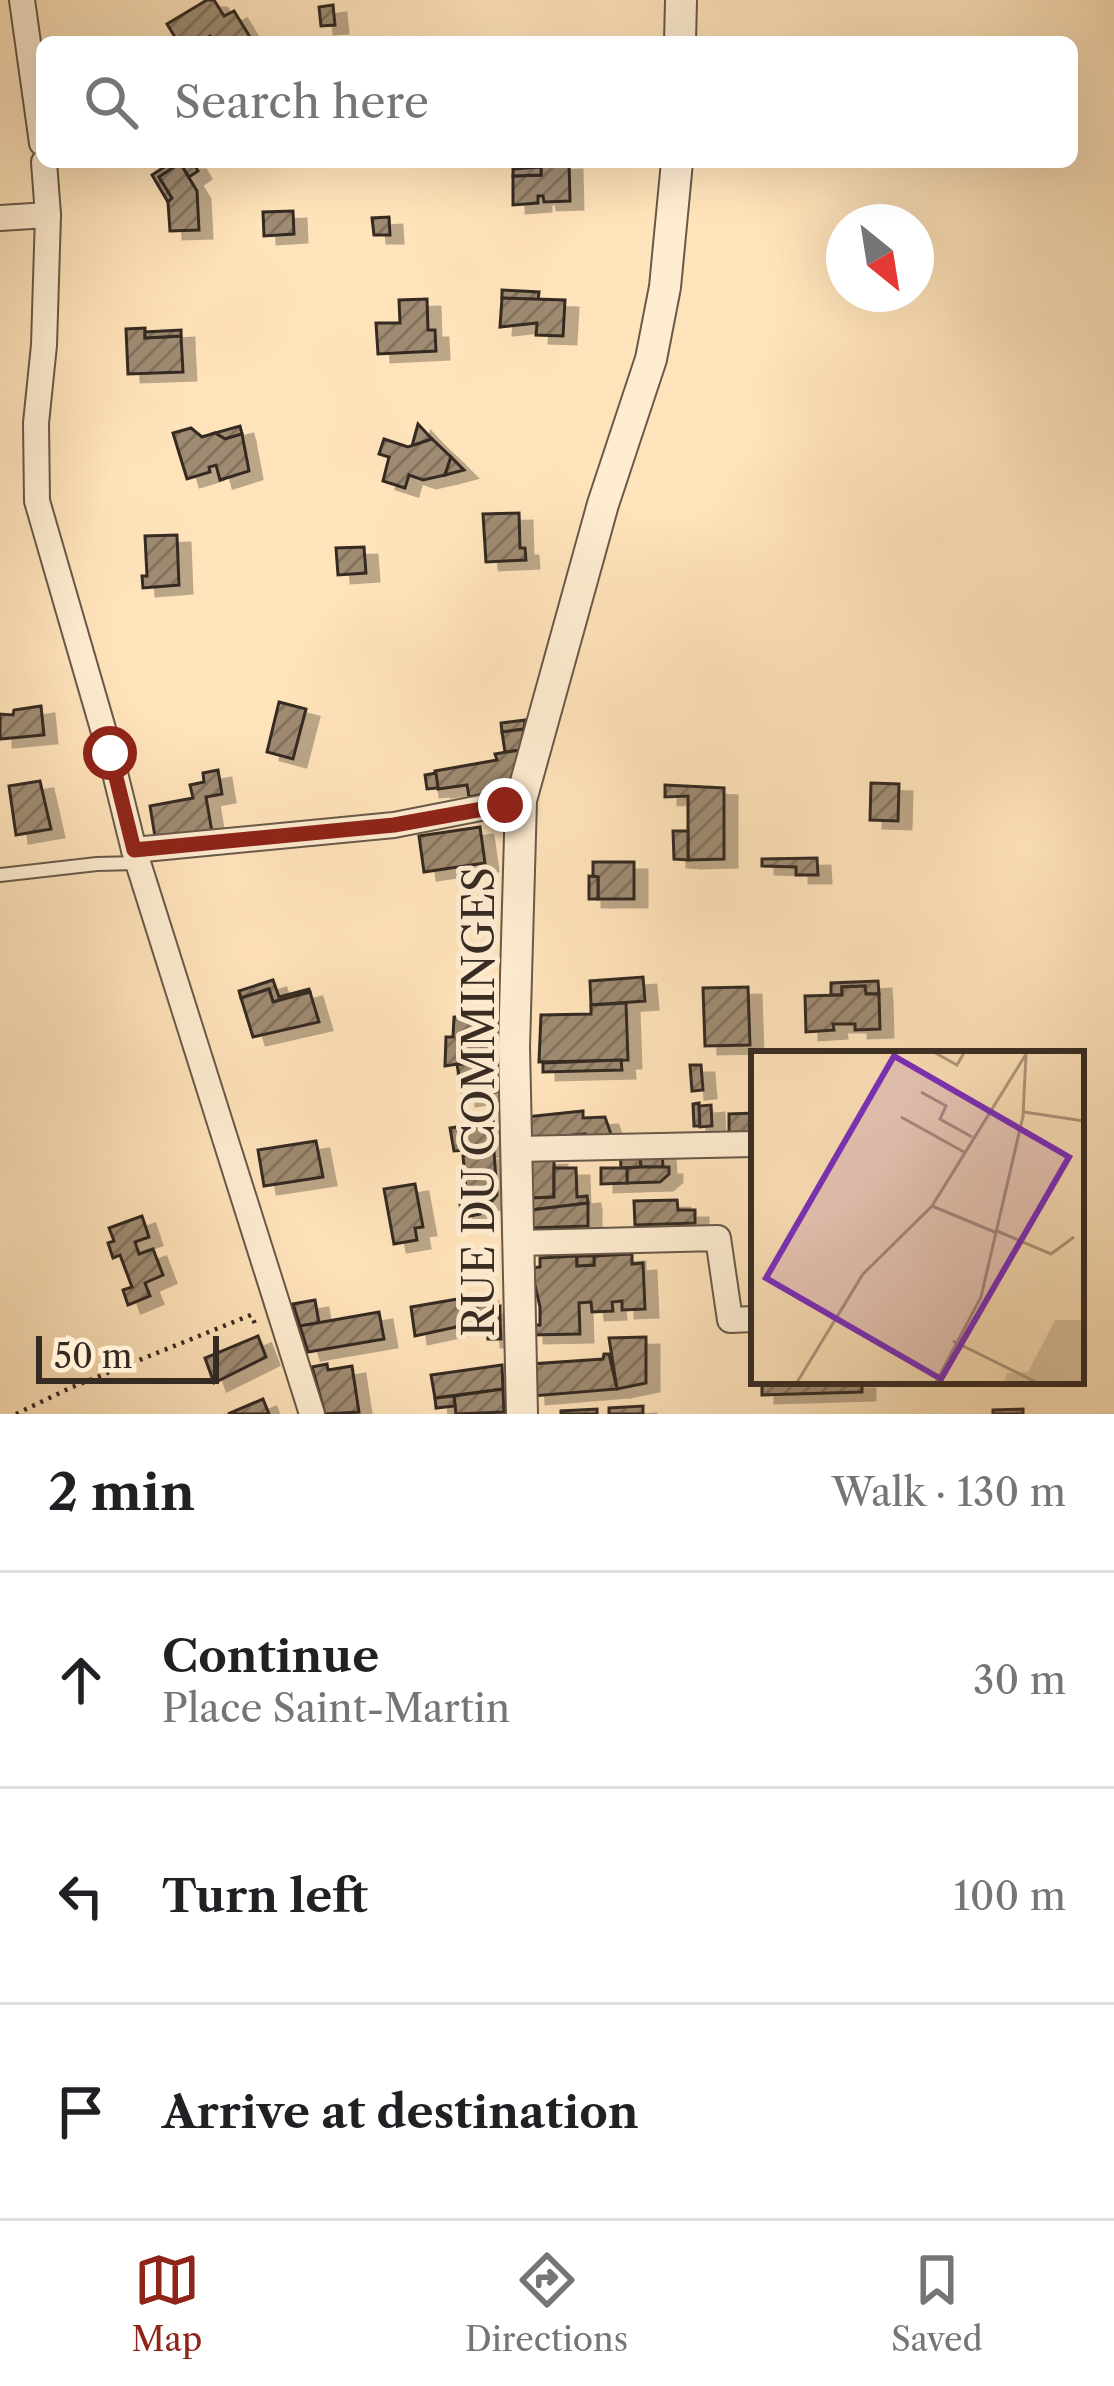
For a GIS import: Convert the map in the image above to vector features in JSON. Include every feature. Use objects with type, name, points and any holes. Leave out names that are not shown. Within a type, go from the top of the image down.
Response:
[{"type":"street","points":[[22,0],[36,100]]},
{"type":"street","points":[[680,36],[681,0]]},
{"type":"street","points":[[44,168],[48,215],[36,422],[37,501],[136,857],[312,1414]]},
{"type":"street","name":"RUE DU COMMINGES","points":[[522,1414],[514,1047],[521,800],[603,504],[651,359],[676,168]]},
{"type":"street","points":[[0,218],[48,215]]},
{"type":"street","points":[[136,857],[394,825],[521,800]]},
{"type":"street","points":[[517,1149],[751,1144]]},
{"type":"street","points":[[519,1243],[718,1238],[730,1320],[751,1319]]},
{"type":"lane","points":[[0,875],[136,857]]},
{"type":"path","points":[[16,1414],[251,1315],[260,1333]]},
{"type":"building","points":[[214,0],[224,16],[234,11],[249,36],[174,36],[167,24]]},
{"type":"building","points":[[333,5],[335,25],[321,26],[319,7]]},
{"type":"building","points":[[172,168],[159,177],[172,198],[168,202],[152,175]]},
{"type":"building","points":[[172,168],[183,168],[197,191],[199,230],[170,231],[168,202],[172,198],[159,177]]},
{"type":"building","points":[[541,168],[569,168],[570,201],[544,202],[538,196],[538,203],[513,205],[513,176],[541,175]]},
{"type":"building","points":[[541,168],[541,175],[513,176],[513,169]]},
{"type":"building","points":[[293,211],[294,234],[264,236],[263,212]]},
{"type":"building","points":[[389,217],[390,235],[374,235],[372,218]]},
{"type":"building","points":[[502,290],[539,292],[538,301],[502,298]]},
{"type":"building","points":[[502,298],[565,300],[563,336],[536,335],[537,323],[500,327]]},
{"type":"building","points":[[427,299],[428,330],[435,330],[436,351],[378,354],[376,323],[400,323],[399,300]]},
{"type":"building","points":[[145,328],[145,338],[181,336],[183,372],[128,374],[126,329]]},
{"type":"building","points":[[181,330],[181,336],[145,338],[145,332]]},
{"type":"building","points":[[418,424],[432,439],[412,446]]},
{"type":"building","points":[[240,426],[242,434],[225,439],[215,433]]},
{"type":"building","points":[[191,428],[202,437],[215,433],[225,439],[242,434],[249,471],[220,480],[216,465],[209,467],[210,472],[187,479],[173,433]]},
{"type":"building","points":[[384,439],[408,447],[432,439],[451,457],[445,475],[423,480],[409,475],[405,488],[383,481],[389,457],[379,454]]},
{"type":"building","points":[[451,457],[464,470],[445,475]]},
{"type":"building","points":[[519,513],[520,548],[525,548],[526,560],[486,562],[483,514]]},
{"type":"building","points":[[177,535],[179,585],[143,588],[145,536]]},
{"type":"building","points":[[364,547],[366,573],[338,575],[336,548]]},
{"type":"building","points":[[279,702],[306,709],[293,759],[267,752]]},
{"type":"building","points":[[41,706],[44,735],[0,739],[0,714]]},
{"type":"building","points":[[525,720],[524,729],[502,732],[501,723]]},
{"type":"building","points":[[524,729],[520,750],[505,752],[502,732]]},
{"type":"building","points":[[520,750],[511,780],[499,791],[469,797],[467,785],[438,789],[435,771],[497,760],[495,754]]},
{"type":"building","points":[[218,770],[222,794],[206,797],[212,832],[156,843],[150,806],[193,798],[190,785],[204,782],[203,773]]},
{"type":"building","points":[[436,773],[438,788],[427,789],[425,775]]},
{"type":"building","points":[[40,781],[51,829],[16,835],[9,786]]},
{"type":"building","points":[[871,783],[899,784],[898,821],[870,820]]},
{"type":"building","points":[[665,785],[724,788],[724,859],[688,860],[688,796],[665,797]]},
{"type":"building","points":[[480,827],[485,863],[424,872],[419,836]]},
{"type":"building","points":[[673,831],[688,831],[688,860],[674,859]]},
{"type":"building","points":[[817,858],[818,875],[796,875],[796,867],[762,866],[762,859]]},
{"type":"building","points":[[593,862],[634,862],[634,899],[598,899]]},
{"type":"building","points":[[589,876],[598,877],[598,899],[589,899]]},
{"type":"building","points":[[643,977],[645,1001],[591,1005],[590,981]]},
{"type":"building","points":[[273,980],[279,997],[310,992],[273,1002],[269,989],[241,998],[239,991]]},
{"type":"building","points":[[878,981],[879,994],[866,994],[865,986],[842,987],[842,995],[831,995],[831,983]]},
{"type":"building","points":[[865,986],[866,994],[879,994],[880,1029],[855,1030],[855,1024],[833,1024],[834,1030],[806,1032],[805,996],[842,995],[842,987]]},
{"type":"building","points":[[748,987],[750,1045],[705,1046],[703,988]]},
{"type":"building","points":[[269,989],[273,1002],[310,992],[319,1022],[253,1037],[241,998]]},
{"type":"building","points":[[626,1003],[628,1060],[539,1062],[541,1015],[591,1014],[591,1005]]},
{"type":"building","points":[[497,1013],[496,1058],[445,1066],[446,1037],[453,1037],[454,1017]]},
{"type":"building","points":[[496,1058],[496,1092],[481,1095],[478,1083],[461,1085],[457,1065]]},
{"type":"building","points":[[621,1060],[622,1070],[543,1072],[543,1063]]},
{"type":"building","points":[[690,1065],[701,1065],[703,1090],[692,1091]]},
{"type":"building","points":[[478,1083],[481,1095],[463,1098],[461,1085]]},
{"type":"building","points":[[699,1103],[700,1126],[694,1126],[693,1104]]},
{"type":"building","points":[[711,1105],[712,1126],[700,1127],[699,1106]]},
{"type":"building","points":[[583,1111],[583,1118],[605,1117],[612,1137],[586,1138],[585,1134],[527,1140],[525,1117]]},
{"type":"building","points":[[751,1113],[751,1135],[729,1135],[729,1114]]},
{"type":"building","points":[[478,1115],[479,1123],[493,1121],[494,1148],[454,1151],[450,1128],[469,1125],[468,1117]]},
{"type":"building","points":[[316,1141],[323,1177],[264,1186],[258,1150]]},
{"type":"building","points":[[620,1149],[640,1149],[641,1167],[621,1168]]},
{"type":"building","points":[[640,1149],[662,1149],[663,1167],[641,1167]]},
{"type":"building","points":[[494,1151],[497,1195],[492,1201],[479,1202],[480,1214],[461,1218],[460,1202],[467,1201],[463,1156]]},
{"type":"building","points":[[554,1157],[554,1197],[531,1198],[529,1158]]},
{"type":"building","points":[[669,1167],[669,1174],[660,1182],[627,1183],[627,1168]]},
{"type":"building","points":[[554,1168],[576,1168],[577,1197],[587,1196],[588,1203],[531,1210],[531,1198],[554,1197]]},
{"type":"building","points":[[601,1168],[627,1168],[627,1183],[601,1184]]},
{"type":"building","points":[[415,1184],[423,1227],[415,1228],[417,1240],[394,1244],[384,1189]]},
{"type":"building","points":[[677,1200],[678,1210],[695,1210],[695,1223],[635,1225],[634,1201]]},
{"type":"building","points":[[588,1203],[588,1226],[531,1228],[531,1210]]},
{"type":"building","points":[[142,1216],[149,1237],[135,1242],[139,1254],[153,1249],[163,1275],[145,1283],[150,1296],[128,1305],[123,1290],[132,1287],[120,1255],[113,1258],[109,1228]]},
{"type":"building","points":[[632,1254],[632,1264],[643,1263],[645,1309],[622,1310],[622,1301],[612,1302],[613,1311],[592,1312],[591,1302],[579,1303],[580,1334],[531,1335],[531,1325],[540,1325],[540,1307],[531,1268],[540,1267],[540,1258],[577,1256],[577,1266],[594,1265],[594,1256]]},
{"type":"building","points":[[577,1256],[594,1256],[594,1265],[577,1266]]},
{"type":"building","points":[[485,1294],[486,1307],[500,1306],[500,1320],[480,1324],[475,1296]]},
{"type":"building","points":[[475,1296],[479,1322],[415,1336],[411,1307]]},
{"type":"building","points":[[315,1300],[319,1323],[300,1326],[293,1304]]},
{"type":"building","points":[[379,1312],[384,1339],[308,1352],[300,1326]]},
{"type":"building","points":[[500,1320],[501,1339],[488,1339],[487,1323]]},
{"type":"building","points":[[258,1336],[266,1357],[214,1383],[205,1358]]},
{"type":"building","points":[[646,1337],[646,1383],[617,1389],[609,1338]]},
{"type":"building","points":[[609,1354],[617,1389],[533,1396],[531,1364],[603,1359]]},
{"type":"building","points":[[327,1364],[328,1370],[352,1366],[359,1412],[325,1414],[312,1367]]},
{"type":"building","points":[[502,1365],[503,1389],[435,1398],[431,1375]]},
{"type":"building","points":[[762,1384],[862,1384],[862,1392],[762,1395]]},
{"type":"building","points":[[503,1389],[504,1412],[456,1414],[454,1396]]},
{"type":"building","points":[[454,1396],[455,1406],[436,1408],[435,1398]]},
{"type":"building","points":[[263,1399],[269,1414],[228,1414]]},
{"type":"building","points":[[643,1406],[643,1414],[609,1414],[609,1408]]},
{"type":"building","points":[[597,1409],[597,1414],[561,1414],[561,1411]]},
{"type":"building","points":[[1023,1409],[1023,1414],[993,1414],[993,1410]]},
{"type":"route","points":[[110,753],[134,850],[394,825],[505,805]]}]
